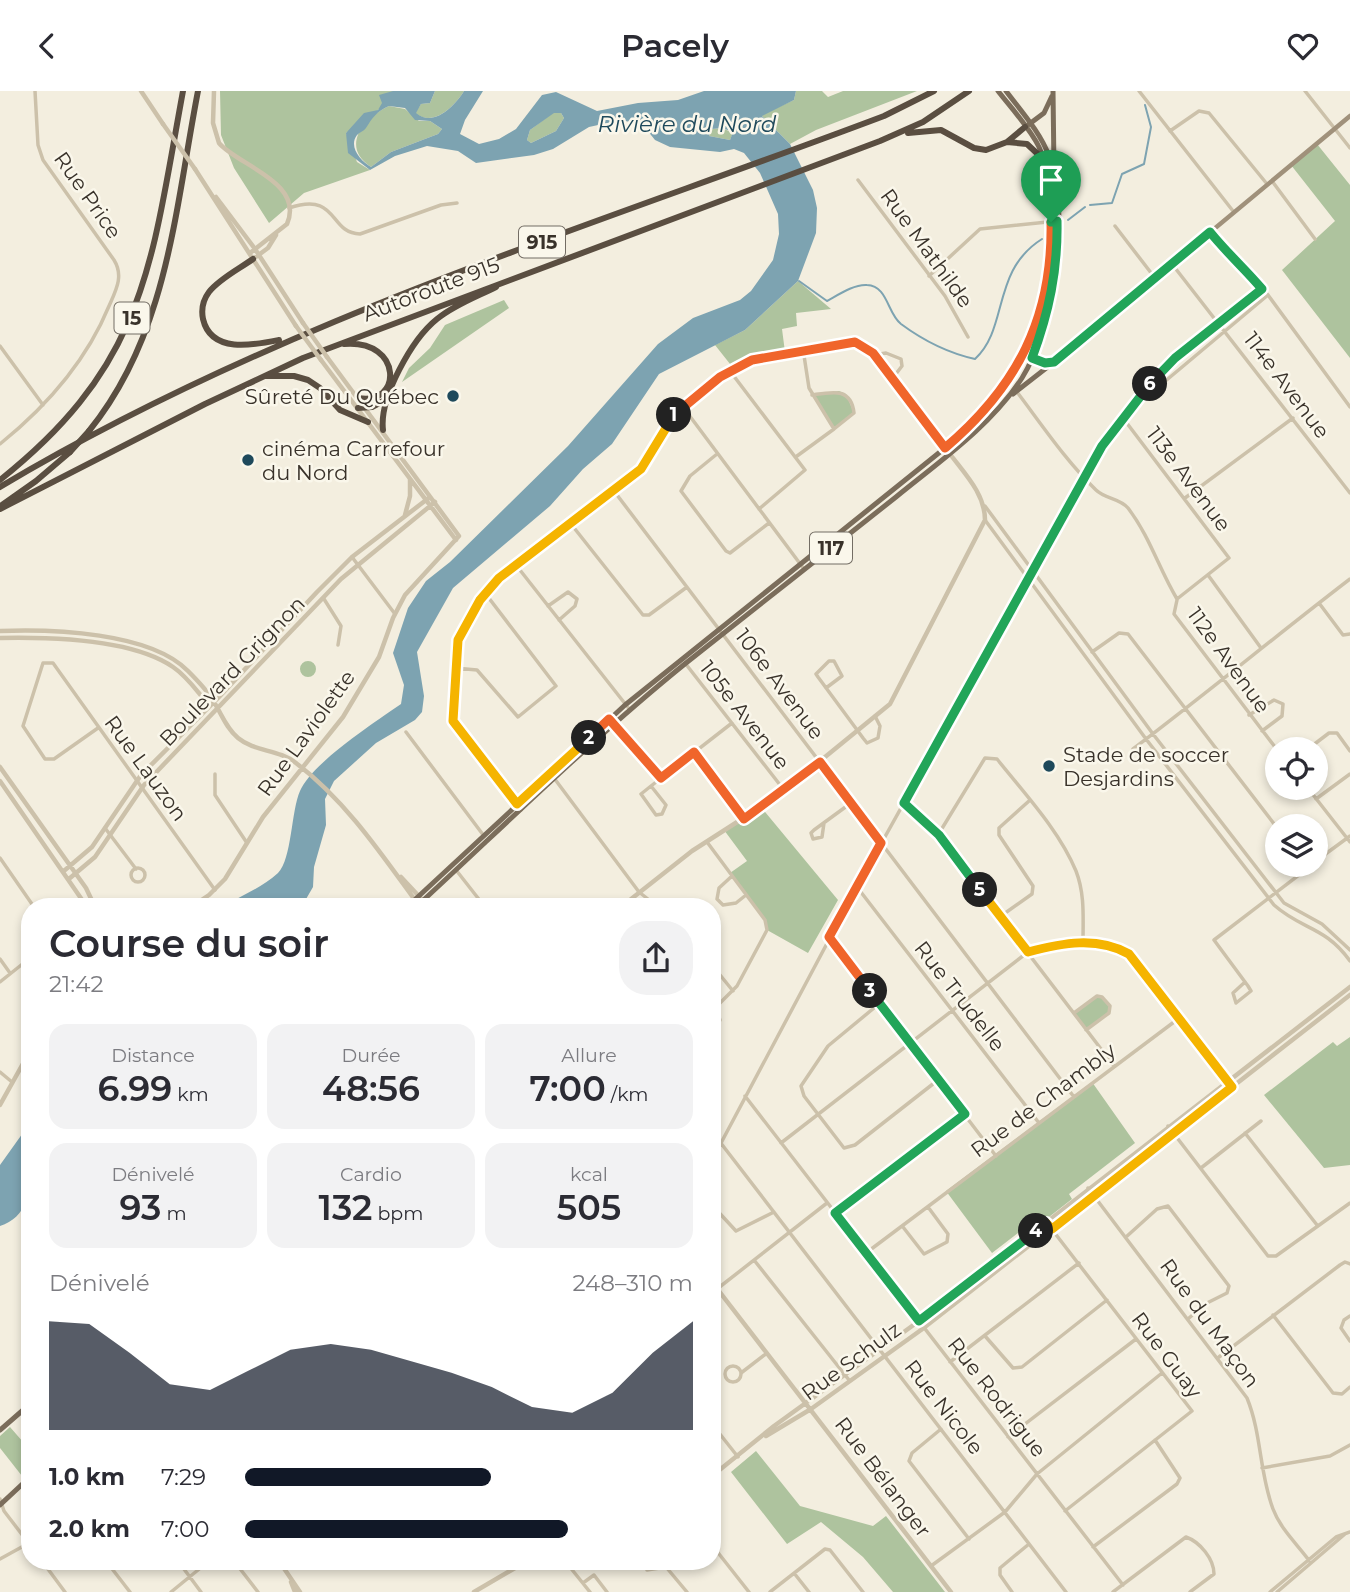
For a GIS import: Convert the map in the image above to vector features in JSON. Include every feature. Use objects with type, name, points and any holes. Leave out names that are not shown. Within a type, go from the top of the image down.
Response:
[{"type":"highway","name":"15","points":[[0,480],[73,413],[106,368],[126,331],[153,251],[183,91]]},
{"type":"highway","name":"15","points":[[0,508],[70,452],[89,431],[127,375],[153,314],[165,269],[198,91]]},
{"type":"highway","name":"Autoroute 915","points":[[0,487],[140,408],[291,337],[896,111],[934,91]]},
{"type":"highway","name":"Autoroute 915","points":[[0,508],[30,496],[260,377],[335,345],[899,134],[934,116],[969,91]]},
{"type":"highway","points":[[899,134],[941,130],[980,150],[994,149],[1028,125]]},
{"type":"highway","points":[[1007,142],[1029,145],[1042,158]]},
{"type":"highway","points":[[254,256],[208,293],[202,309],[205,326],[216,338],[234,345],[291,337]]},
{"type":"highway","points":[[383,430],[382,414],[387,398],[414,347],[437,319],[527,272]]},
{"type":"highway","points":[[335,345],[367,344],[386,359],[390,377],[384,392],[373,400],[358,398]]},
{"type":"highway","points":[[260,377],[304,378],[320,388],[340,410],[368,422]]},
{"type":"highway","points":[[362,408],[387,398]]},
{"type":"main road","name":"117","points":[[871,513],[993,402],[1024,355],[1045,295],[1054,222],[1049,183],[1028,125],[999,91]]},
{"type":"main road","points":[[1006,91],[1047,150],[1054,171]]},
{"type":"main road","points":[[1028,125],[1046,111],[1053,92]]},
{"type":"main road","points":[[1053,92],[1056,157],[1054,171]]},
{"type":"main road","points":[[1003,403],[1350,115]]},
{"type":"main road","name":"117","points":[[423,898],[627,708],[802,567],[950,454],[1003,403],[1032,358],[1052,295],[1054,171]]},
{"type":"main road","points":[[1024,355],[1045,363],[1054,362]]},
{"type":"main road","points":[[0,1430],[21,1412]]},
{"type":"main road","points":[[1,1502],[21,1484]]},
{"type":"street","name":"Rue Price","points":[[35,91],[38,145],[43,160],[119,272],[116,290],[92,342],[72,373],[44,405]]},
{"type":"street","points":[[141,91],[254,256],[358,398],[368,422],[433,504]]},
{"type":"street","points":[[214,91],[213,123],[219,143],[266,174],[285,196],[289,208],[287,224],[256,249],[254,256],[296,326],[321,360],[383,430],[428,498]]},
{"type":"street","points":[[1139,91],[1233,211]]},
{"type":"street","points":[[1307,92],[1350,148]]},
{"type":"street","points":[[1170,131],[1199,111],[1209,113],[1315,239]]},
{"type":"street","name":"Rue Mathilde","points":[[858,180],[929,276],[968,337]]},
{"type":"street","points":[[203,181],[256,249]]},
{"type":"street","points":[[289,208],[302,203],[324,206],[355,235],[442,205],[457,203]]},
{"type":"street","points":[[929,276],[980,229],[1054,222]]},
{"type":"street","points":[[1115,226],[1155,278]]},
{"type":"street","points":[[1210,232],[1231,258],[1243,267],[1268,295],[1350,407]]},
{"type":"street","points":[[254,256],[271,245],[276,234]]},
{"type":"street","name":"114e Avenue","points":[[1172,264],[1350,493]]},
{"type":"street","points":[[721,1140],[829,937],[1030,581],[1110,433],[1160,373],[1262,289]]},
{"type":"street","points":[[1123,418],[1186,361],[1268,295]]},
{"type":"street","points":[[519,807],[453,721],[458,640],[485,593],[516,565],[641,469],[669,420],[730,371],[764,356],[855,342],[864,345],[874,355],[950,454],[1033,574],[1276,893],[1293,911],[1322,924],[1350,950]]},
{"type":"street","points":[[0,346],[44,405],[0,444]]},
{"type":"street","points":[[803,349],[812,395],[834,429]]},
{"type":"street","points":[[874,355],[886,353],[901,359],[901,366],[892,379]]},
{"type":"street","points":[[1181,354],[1186,361]]},
{"type":"street","points":[[730,371],[805,470],[802,476],[759,509]]},
{"type":"street","points":[[797,456],[854,413],[850,400],[839,391],[812,395]]},
{"type":"street","name":"112e Avenue","points":[[1017,391],[1098,492],[1126,505],[1150,539],[1166,581],[1177,599],[1174,614],[1267,737]]},
{"type":"street","points":[[683,407],[802,567]]},
{"type":"street","name":"113e Avenue","points":[[1123,418],[1229,558],[1208,575]]},
{"type":"street","points":[[1184,499],[1293,418]]},
{"type":"street","points":[[717,454],[690,476],[681,491],[726,551],[730,554],[769,523]]},
{"type":"street","points":[[405,515],[411,495],[410,478]]},
{"type":"street","points":[[1345,487],[1350,482]]},
{"type":"street","name":"106e Avenue","points":[[614,491],[1074,1097]]},
{"type":"street","name":"Boulevard Grignon","points":[[65,870],[89,851],[135,781],[352,558],[428,498]]},
{"type":"street","name":"Boulevard Grignon","points":[[70,878],[95,857],[141,789],[357,564],[433,504]]},
{"type":"street","name":"Rue Laviolette","points":[[204,898],[215,890],[235,865],[263,817],[343,717],[376,664],[395,614],[411,587],[457,538],[433,504]]},
{"type":"street","points":[[632,898],[707,842],[784,790],[858,731],[897,693],[985,520],[985,506]]},
{"type":"street","points":[[985,520],[1146,739],[1269,898],[1289,917],[1319,930],[1332,940],[1350,961]]},
{"type":"street","points":[[571,524],[643,615],[649,615],[687,587]]},
{"type":"street","points":[[352,558],[395,614]]},
{"type":"street","points":[[516,565],[627,708]]},
{"type":"street","points":[[1177,599],[1208,575],[1261,648]]},
{"type":"street","points":[[1133,749],[1223,682],[1261,648],[1350,579]]},
{"type":"street","points":[[548,606],[568,591],[577,599],[575,605],[559,620]]},
{"type":"street","points":[[455,668],[477,670],[518,717],[556,687],[485,593]]},
{"type":"street","points":[[324,599],[341,626],[338,645]]},
{"type":"street","points":[[1319,603],[1343,635],[1350,634]]},
{"type":"street","points":[[1066,630],[1072,625]]},
{"type":"street","points":[[0,631],[63,631],[151,648],[181,664],[234,734],[245,743],[281,754],[333,793],[416,898]]},
{"type":"street","points":[[1086,657],[1119,633],[1128,634],[1266,814]]},
{"type":"street","points":[[0,638],[66,637],[155,657],[183,675],[212,704]]},
{"type":"street","name":"105e Avenue","points":[[683,661],[784,790]]},
{"type":"street","points":[[826,688],[842,676],[834,661],[829,661],[816,674],[826,688],[867,743],[878,738],[880,726],[875,716]]},
{"type":"street","name":"Rue Lauzon","points":[[97,728],[48,761],[24,729],[40,666],[47,662],[53,663],[215,890]]},
{"type":"street","points":[[1250,715],[1274,700],[1283,704],[1282,716],[1262,731]]},
{"type":"street","points":[[612,722],[661,778]]},
{"type":"street","points":[[651,786],[666,806],[662,814],[656,815],[641,794],[651,786],[661,778],[694,752],[732,723]]},
{"type":"street","points":[[406,732],[485,838]]},
{"type":"street","points":[[1324,737],[1329,733],[1337,733],[1350,751]]},
{"type":"street","points":[[694,752],[744,819]]},
{"type":"street","points":[[939,835],[985,758],[997,759],[1076,871],[1083,902],[1083,942]]},
{"type":"street","points":[[1,771],[76,873],[90,898]]},
{"type":"street","points":[[215,774],[215,795],[247,843]]},
{"type":"street","points":[[1328,790],[1350,774]]},
{"type":"street","points":[[553,777],[639,892],[647,898]]},
{"type":"street","points":[[0,781],[65,870],[82,898]]},
{"type":"street","points":[[1317,800],[1349,839],[1328,853]]},
{"type":"street","points":[[1001,916],[1032,894],[1033,886],[999,835],[999,828],[1029,801]]},
{"type":"street","points":[[824,823],[822,837],[813,839],[811,833],[824,823],[851,803]]},
{"type":"street","points":[[904,803],[939,835],[1115,1067]]},
{"type":"street","points":[[105,828],[136,869],[144,871],[142,881],[132,879],[136,869]]},
{"type":"street","points":[[707,842],[765,920],[767,930],[733,991],[721,1003]]},
{"type":"street","points":[[0,858],[28,898]]},
{"type":"street","points":[[454,868],[478,898]]},
{"type":"street","points":[[717,898],[719,888],[732,876]]},
{"type":"street","points":[[1245,982],[1233,993],[1236,1003],[1251,991],[1245,982],[1214,940],[1295,877]]},
{"type":"street","name":"Rue Trudelle","points":[[857,887],[1039,1123]]},
{"type":"street","points":[[721,903],[730,905],[746,895]]},
{"type":"street","points":[[829,937],[996,1156]]},
{"type":"street","points":[[781,1143],[1028,952],[1059,944],[1083,942],[1118,948],[1129,954],[1232,1087]]},
{"type":"street","points":[[0,959],[10,973]]},
{"type":"street","points":[[0,982],[21,965]]},
{"type":"street","points":[[721,976],[733,991]]},
{"type":"street","name":"Rue Schulz","points":[[765,1436],[919,1321],[1350,987]]},
{"type":"street","name":"Rue Schulz","points":[[765,1436],[811,1409],[924,1328],[1350,995]]},
{"type":"street","points":[[1074,1013],[1097,996],[1102,997],[1110,1006],[1109,1013],[1086,1030]]},
{"type":"street","points":[[880,1003],[828,1046],[801,1086],[804,1096],[844,1148],[855,1146],[938,1080]]},
{"type":"street","name":"Rue de Chambly","points":[[866,1253],[1178,1019]]},
{"type":"street","points":[[0,1105],[21,1066]]},
{"type":"street","points":[[0,1072],[12,1082]]},
{"type":"street","name":"Rue Rodrigue","points":[[744,1095],[1122,1585]]},
{"type":"street","points":[[835,1213],[965,1114]]},
{"type":"street","points":[[1201,1168],[1261,1121]]},
{"type":"street","points":[[1168,1126],[1268,1256],[1276,1256],[1350,1203]]},
{"type":"street","points":[[1245,1133],[1317,1226]]},
{"type":"street","name":"Rue Nicole","points":[[721,1143],[1066,1592]]},
{"type":"street","points":[[1124,1161],[1129,1168]]},
{"type":"street","name":"Rue du Maçon","points":[[1088,1188],[1219,1357],[1247,1398],[1258,1425],[1262,1468],[1273,1511],[1309,1561]]},
{"type":"street","points":[[721,1287],[827,1203]]},
{"type":"street","points":[[1126,1237],[1157,1209],[1168,1206],[1229,1286],[1227,1293],[1207,1303],[1189,1318]]},
{"type":"street","points":[[902,1226],[924,1254],[947,1242],[948,1234],[928,1207]]},
{"type":"street","points":[[721,1215],[736,1231],[774,1212]]},
{"type":"street","name":"Rue Guay","points":[[1046,1223],[1192,1411],[1065,1511]]},
{"type":"street","points":[[754,1260],[849,1380]]},
{"type":"street","points":[[996,1261],[1002,1268]]},
{"type":"street","points":[[950,1362],[1079,1263]]},
{"type":"street","points":[[1219,1357],[1340,1265],[1350,1264]]},
{"type":"street","name":"Rue Bélanger","points":[[721,1293],[951,1592]]},
{"type":"street","points":[[985,1336],[1013,1368],[1021,1367],[1107,1300]]},
{"type":"street","points":[[1273,1315],[1333,1393],[1342,1394],[1350,1387]]},
{"type":"street","points":[[1350,1316],[1343,1320],[1341,1328],[1350,1341]]},
{"type":"street","points":[[1008,1437],[1136,1339]]},
{"type":"street","points":[[740,1373],[737,1367],[731,1366],[725,1375],[734,1381],[740,1373],[767,1353]]},
{"type":"street","points":[[931,1566],[1005,1512],[1037,1474],[1163,1373]]},
{"type":"street","points":[[941,1429],[912,1453],[909,1461],[969,1539]]},
{"type":"street","points":[[721,1435],[738,1457]]},
{"type":"street","points":[[721,1469],[765,1436]]},
{"type":"street","points":[[1093,1547],[1180,1478],[1178,1471],[1155,1440]]},
{"type":"street","points":[[1262,1468],[1330,1456],[1350,1445]]},
{"type":"street","points":[[1,1502],[4,1511],[21,1533]]},
{"type":"street","points":[[1276,1592],[1336,1537],[1347,1533]]},
{"type":"street","points":[[1113,1592],[1186,1537],[1195,1540],[1214,1565],[1214,1574],[1191,1592]]},
{"type":"street","points":[[1012,1592],[1000,1575],[1000,1568],[1029,1543]]},
{"type":"street","points":[[0,1559],[21,1548]]},
{"type":"street","points":[[770,1592],[825,1549],[830,1551],[863,1592]]},
{"type":"street","points":[[721,1557],[748,1592]]},
{"type":"street","points":[[1270,1592],[1309,1561]]},
{"type":"street","points":[[49,1570],[65,1592]]},
{"type":"street","points":[[113,1570],[130,1592]]},
{"type":"street","points":[[185,1570],[201,1592]]},
{"type":"street","points":[[171,1592],[198,1570]]},
{"type":"street","points":[[241,1570],[258,1592]]},
{"type":"street","points":[[285,1570],[297,1592]]},
{"type":"street","points":[[474,1592],[512,1570]]},
{"type":"street","points":[[572,1570],[590,1592]]},
{"type":"street","points":[[669,1570],[687,1592]]},
{"type":"street","points":[[794,1573],[809,1592]]},
{"type":"street","points":[[583,1583],[594,1575],[607,1592]]},
{"type":"green space","points":[[220,91],[393,93],[378,110],[346,133],[357,162],[370,170],[304,193],[269,223],[234,168],[221,135]]},
{"type":"green space","points":[[435,91],[464,91],[449,109],[436,117],[422,117],[415,113],[421,104],[430,103]]},
{"type":"green space","points":[[796,91],[822,91],[828,97],[843,91],[917,91],[816,130],[790,144],[761,115],[794,100]]},
{"type":"green space","points":[[389,106],[405,109],[419,121],[430,121],[442,129],[438,134],[391,152],[371,167],[357,151],[356,142],[364,125]]},
{"type":"green space","points":[[554,112],[561,113],[564,118],[556,131],[531,143],[527,140],[530,130]]},
{"type":"green space","points":[[722,128],[733,133],[730,140],[709,136],[712,129]]},
{"type":"green space","points":[[1317,144],[1350,185],[1350,358],[1282,270],[1335,221],[1291,165]]},
{"type":"green space","points":[[798,281],[831,309],[796,313],[797,326],[782,329],[785,352],[752,360],[734,369],[715,345],[745,330]]},
{"type":"green space","points":[[504,300],[509,308],[402,382],[409,368],[430,348],[445,325]]},
{"type":"green space","points":[[839,391],[846,394],[854,413],[834,429],[812,395]]},
{"type":"green space","points":[[308,661],[314,663],[314,675],[308,677],[302,675],[300,669],[302,663]]},
{"type":"green space","points":[[761,807],[838,900],[808,953],[767,930],[765,920],[730,873],[747,861],[724,830]]},
{"type":"green space","points":[[1097,996],[1102,997],[1110,1006],[1109,1013],[1086,1030],[1074,1013]]},
{"type":"green space","points":[[1350,1037],[1350,1165],[1324,1168],[1264,1095],[1333,1042],[1337,1046]]},
{"type":"green space","points":[[1092,1082],[1135,1143],[1069,1194],[1072,1199],[1040,1224],[1036,1219],[992,1253],[946,1191]]},
{"type":"green space","points":[[10,1427],[21,1440],[21,1475],[0,1448],[0,1436]]},
{"type":"green space","points":[[756,1451],[800,1506],[873,1526],[886,1516],[945,1592],[893,1592],[863,1557],[821,1522],[787,1544],[731,1472]]},
{"type":"water","name":"Rivière du Nord","points":[[393,91],[435,91],[430,103],[421,104],[416,113],[429,118],[449,109],[464,91],[483,91],[465,120],[460,134],[479,144],[499,139],[516,129],[542,95],[556,92],[597,111],[638,103],[678,100],[704,91],[796,91],[794,100],[762,116],[790,144],[813,190],[817,208],[816,233],[798,281],[745,330],[659,374],[612,444],[583,469],[550,506],[453,588],[417,652],[424,696],[422,712],[415,720],[376,743],[334,781],[325,799],[326,825],[314,867],[313,887],[307,898],[239,898],[265,883],[283,866],[300,791],[317,768],[345,744],[401,704],[404,685],[393,653],[408,608],[426,581],[450,562],[568,446],[658,344],[693,318],[740,300],[751,291],[773,260],[779,234],[778,214],[760,173],[744,153],[734,149],[720,152],[670,147],[655,140],[643,125],[621,120],[589,127],[553,149],[534,155],[476,163],[458,151],[427,146],[395,156],[370,170],[348,153],[346,133],[364,113],[378,110],[382,103],[379,95]],"holes":[[[389,106],[405,108],[415,120],[430,121],[442,129],[438,134],[391,152],[371,167],[357,153],[355,140],[375,115]],[[554,113],[561,113],[564,118],[556,131],[531,143],[527,140],[530,130]],[[722,128],[733,132],[730,140],[709,136],[712,129]]]},
{"type":"water","points":[[21,1136],[21,1210],[13,1219],[0,1226],[0,1165]]},
{"type":"waterway","points":[[1090,205],[1112,203],[1122,174],[1144,164],[1151,127],[1145,105]]},
{"type":"waterway","points":[[1068,220],[1085,207]]},
{"type":"waterway","points":[[799,281],[827,301],[857,286],[874,287],[883,295],[901,324],[936,346],[975,359],[993,332],[1007,283],[1015,267],[1026,252],[1042,239]]},
{"type":"place","name":"Sûreté Du Québec","points":[[453,396]]},
{"type":"place","name":"cinéma Carrefour du Nord","points":[[248,460]]},
{"type":"place","name":"Stade de soccer Desjardins","points":[[1049,766]]},
{"type":"route","points":[[1057,221],[1056,272],[1046,321],[1032,358],[1042,363],[1054,362],[1210,232],[1262,289],[1175,358],[1141,394],[1110,433],[904,803],[939,835],[1028,952],[1059,944],[1083,942],[1118,948],[1129,954],[1232,1087],[1052,1229],[1046,1223],[919,1321],[835,1213],[965,1114],[829,937],[881,843],[820,762],[744,819],[694,752],[661,778],[609,719],[517,804],[453,721],[456,653],[463,629],[480,600],[499,578],[641,469],[669,420],[720,377],[752,360],[845,341],[864,345],[945,448],[973,424],[1000,394],[1024,355],[1045,295],[1051,252],[1051,222],[1057,221]]}]
